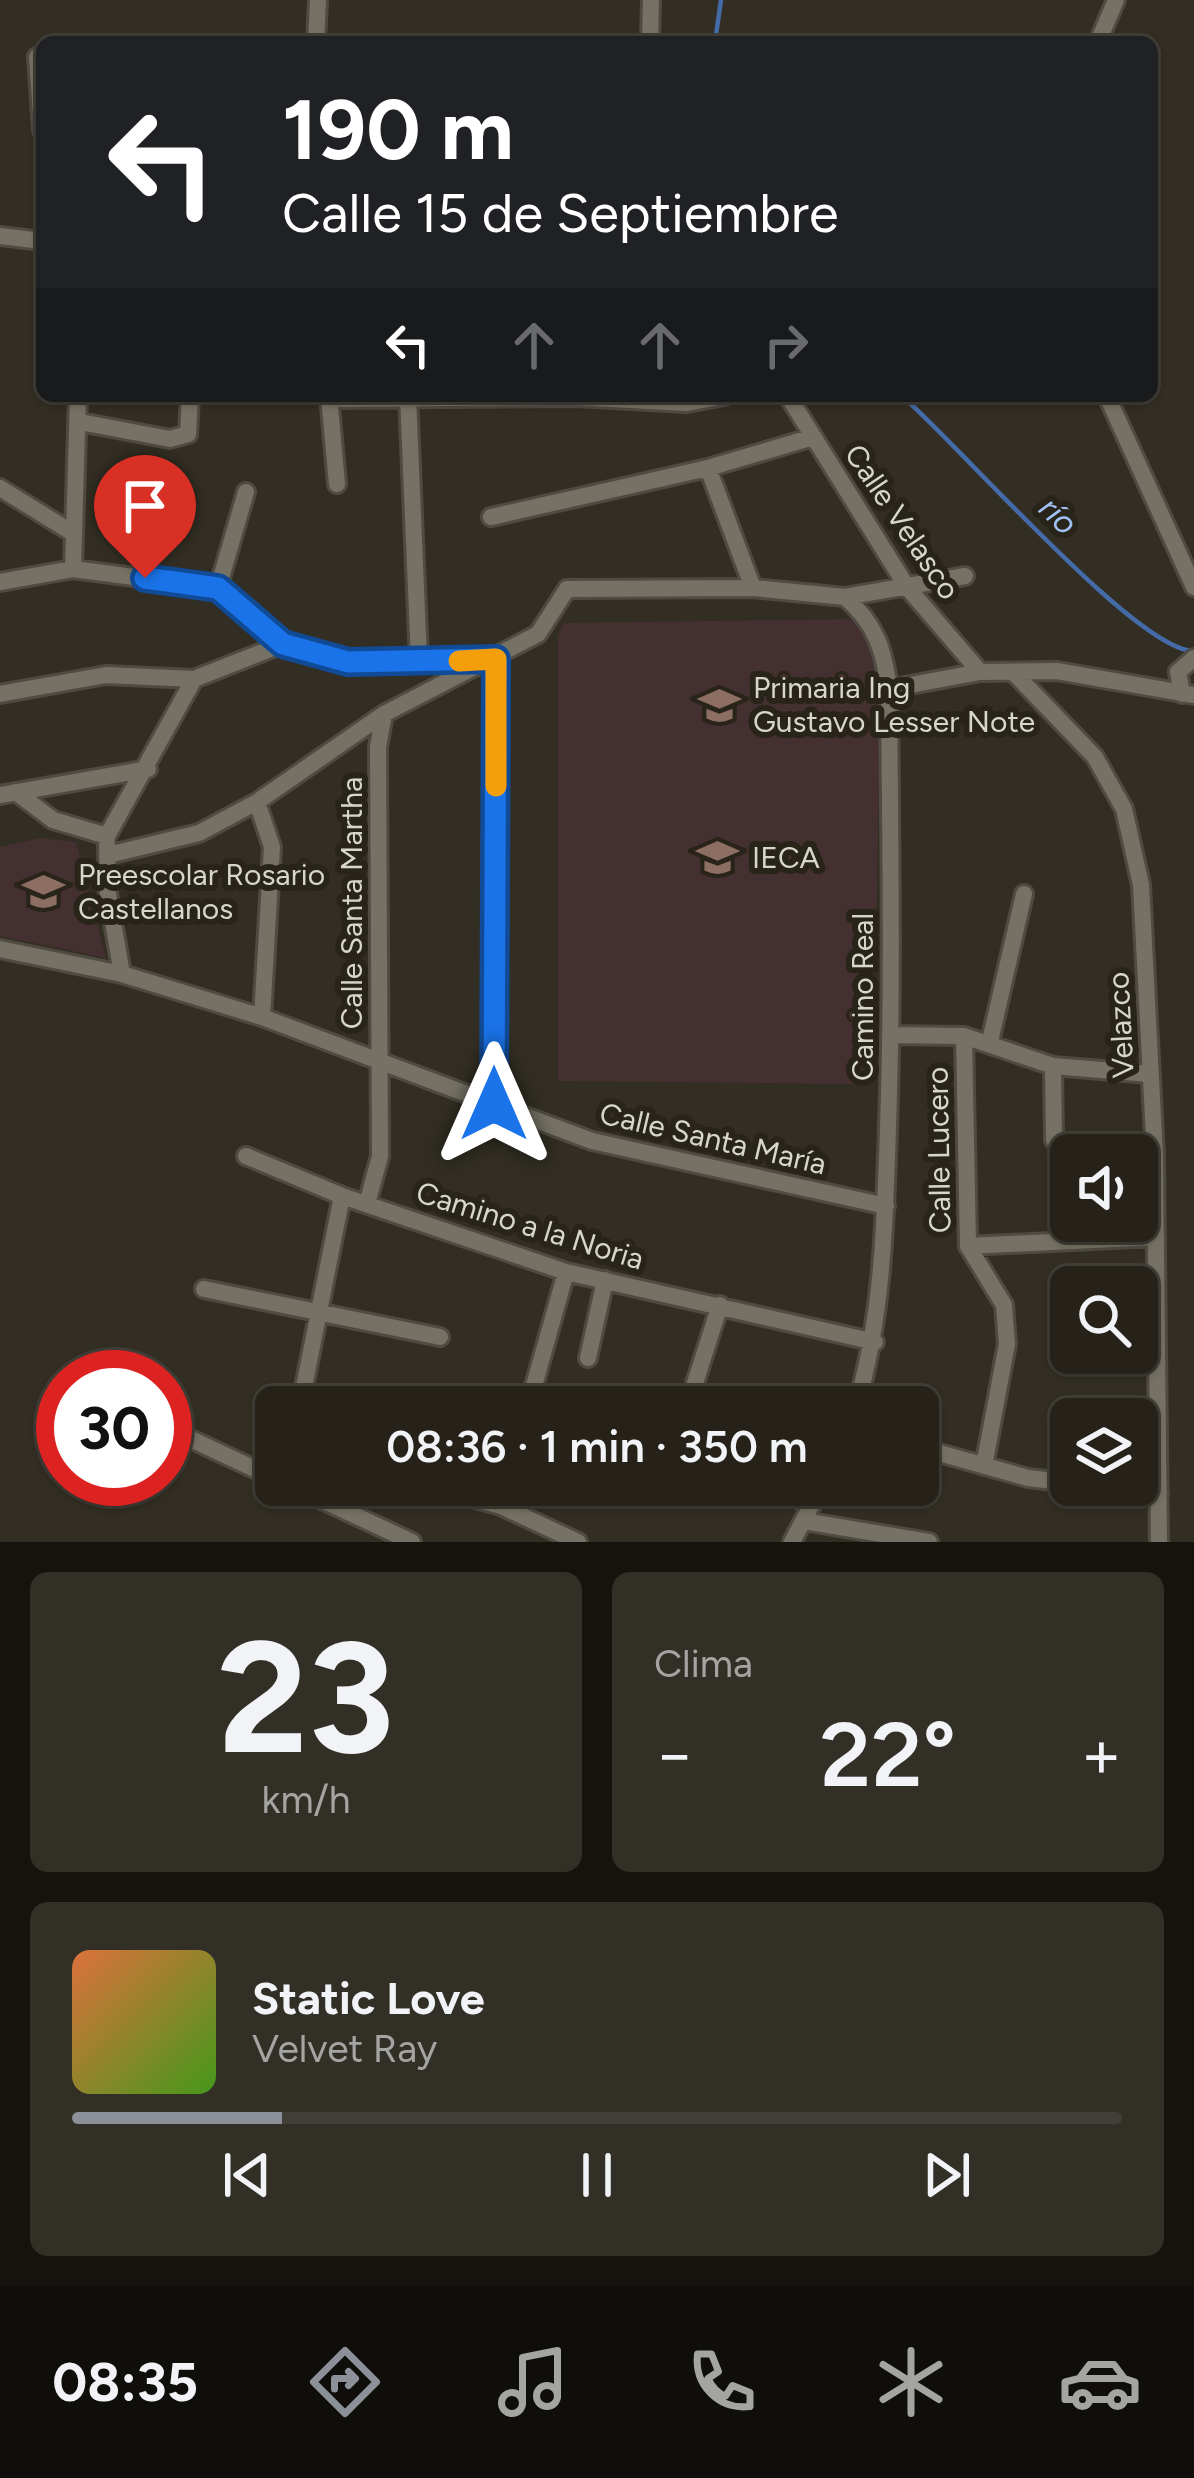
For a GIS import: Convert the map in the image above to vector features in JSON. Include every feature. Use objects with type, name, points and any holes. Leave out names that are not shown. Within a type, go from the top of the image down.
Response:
[{"type":"street","points":[[316,36],[318,0]]},
{"type":"street","points":[[650,36],[651,0]]},
{"type":"street","points":[[1100,36],[1115,0]]},
{"type":"street","points":[[0,236],[36,240]]},
{"type":"street","points":[[73,569],[78,402]]},
{"type":"street","points":[[80,422],[170,439],[188,434],[190,402]]},
{"type":"street","points":[[329,402],[338,484]]},
{"type":"street","points":[[408,402],[419,661]]},
{"type":"street","name":"Calle Velasco","points":[[792,402],[907,587],[980,672]]},
{"type":"street","points":[[1110,402],[1194,587]]},
{"type":"street","points":[[491,518],[708,468],[813,436]]},
{"type":"street","points":[[708,468],[753,588]]},
{"type":"street","points":[[0,488],[71,532]]},
{"type":"street","points":[[218,588],[245,492]]},
{"type":"street","points":[[0,582],[73,569],[218,588],[283,644],[348,662],[491,660]]},
{"type":"street","points":[[8,794],[107,846],[199,833],[257,802],[384,714],[538,634],[567,590],[753,588],[845,597],[965,576]]},
{"type":"street","name":"Camino Real","points":[[845,597],[863,613],[883,646],[889,689],[891,1035],[886,1206],[875,1342],[862,1386]]},
{"type":"street","points":[[0,694],[106,675],[194,679],[283,644]]},
{"type":"street","points":[[1188,694],[1178,672],[1194,658]]},
{"type":"street","points":[[491,660],[494,1104]]},
{"type":"street","points":[[889,689],[980,672],[1057,671],[1188,694]]},
{"type":"street","name":"Velazco","points":[[1016,675],[1095,758],[1124,809],[1142,885],[1150,1074],[1147,1134]]},
{"type":"street","points":[[122,974],[108,893],[107,846],[194,679]]},
{"type":"street","name":"Calle Santa Martha","points":[[367,1204],[380,1156],[378,747],[384,714]]},
{"type":"street","name":"Calle Santa Martha","points":[[352,737],[378,747]]},
{"type":"street","points":[[8,794],[148,769]]},
{"type":"street","points":[[257,802],[272,847],[262,1017]]},
{"type":"street","points":[[990,1041],[1024,894]]},
{"type":"street","name":"Calle Santa María","points":[[0,949],[122,974],[262,1017],[592,1141],[886,1206]]},
{"type":"street","points":[[891,1035],[964,1036],[1053,1066],[1150,1074]]},
{"type":"street","name":"Calle Lucero","points":[[964,1036],[968,1246],[1004,1305],[1007,1344],[984,1466]]},
{"type":"street","points":[[1053,1066],[1054,1134]]},
{"type":"street","name":"Camino a la Noria","points":[[246,1156],[342,1196],[566,1272],[875,1342]]},
{"type":"street","points":[[305,1386],[342,1196]]},
{"type":"street","points":[[968,1246],[1052,1242]]},
{"type":"street","name":"Velazco","points":[[1156,1242],[1159,1542]]},
{"type":"street","points":[[534,1386],[566,1272]]},
{"type":"street","points":[[587,1358],[605,1280]]},
{"type":"street","points":[[203,1289],[440,1337]]},
{"type":"street","points":[[694,1383],[720,1305]]},
{"type":"street","points":[[192,1439],[255,1468]]},
{"type":"street","points":[[939,1453],[1050,1479]]},
{"type":"street","points":[[335,1506],[412,1542]]},
{"type":"street","points":[[501,1506],[578,1542]]},
{"type":"street","points":[[797,1506],[808,1513],[929,1542]]},
{"type":"street","points":[[792,1542],[812,1506]]},
{"type":"shaded area","name":"IECA","points":[[856,619],[881,665],[876,946],[859,956],[857,1084],[558,1081],[558,636],[564,623]]},
{"type":"shaded area","name":"Preescolar Rosario Castellanos","points":[[40,838],[76,842],[106,958],[0,936],[0,847]]},
{"type":"waterway","name":"río","points":[[716,36],[721,0]]},
{"type":"waterway","name":"río","points":[[908,402],[1090,582],[1166,641],[1193,651]]},
{"type":"slow traffic","points":[[459,661],[496,659],[496,786]]},
{"type":"place","name":"Primaria Ing Gustavo Lesser Note","points":[[719,705]]},
{"type":"place","name":"IECA","points":[[718,858]]},
{"type":"place","name":"Preescolar Rosario Castellanos","points":[[44,892]]},
{"type":"route","points":[[145,578],[218,588],[283,644],[348,662],[496,659],[494,1104]]}]
